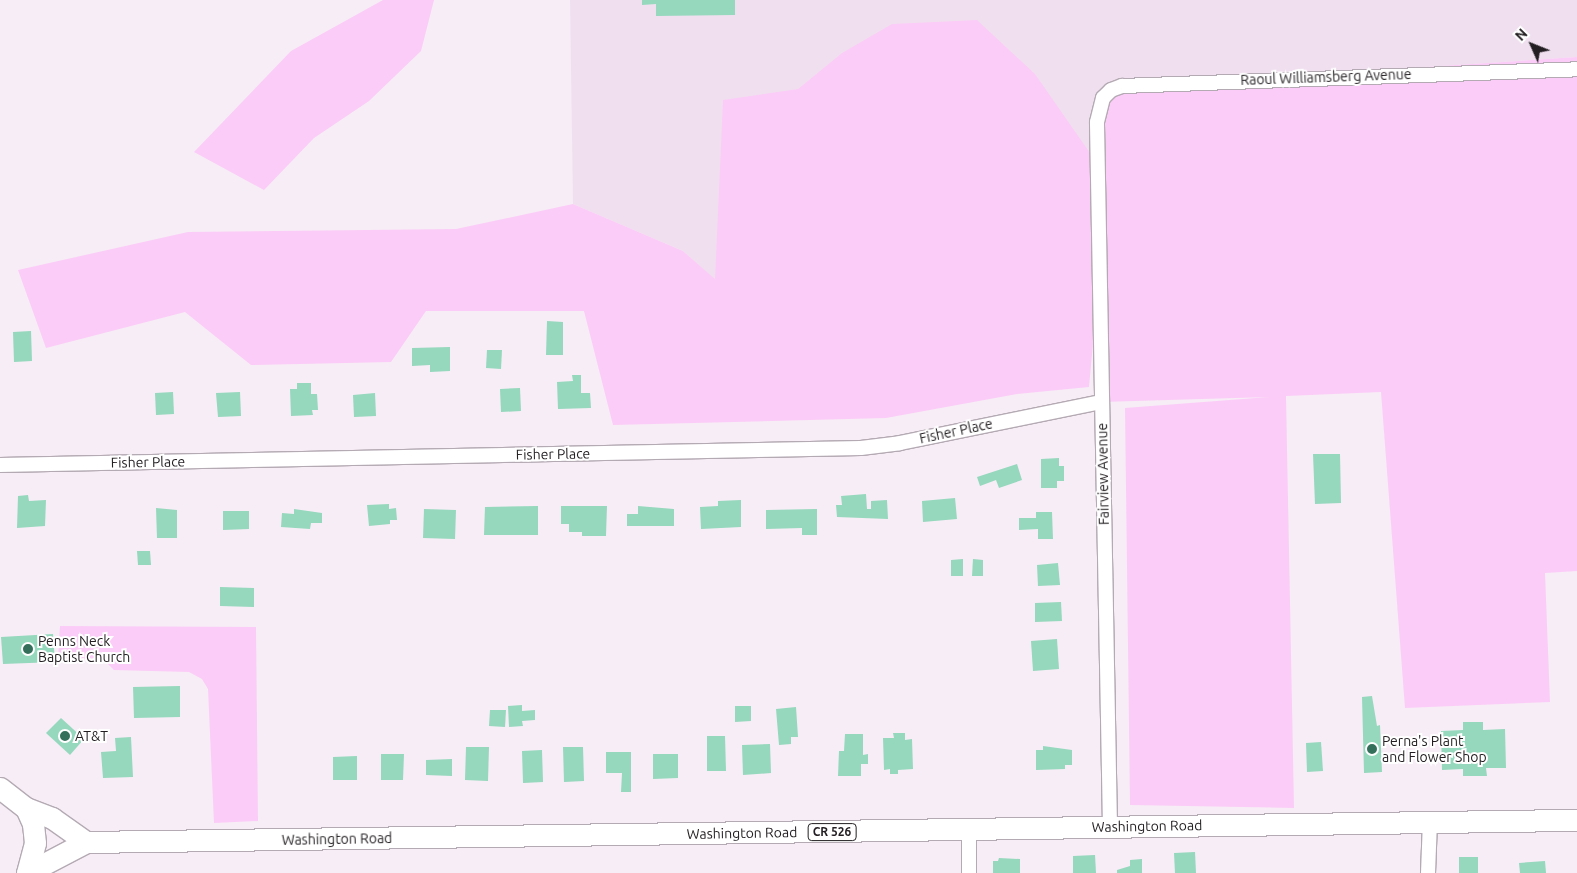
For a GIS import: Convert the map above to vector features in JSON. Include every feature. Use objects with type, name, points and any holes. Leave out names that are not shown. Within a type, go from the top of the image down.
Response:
[{"type":"main road","points":[[0,788],[26,808],[52,818],[86,842]]},
{"type":"main road","name":"Washington Road","points":[[26,808],[33,824],[35,843],[27,873]]},
{"type":"main road","name":"Washington Road","points":[[27,873],[86,842],[1577,820]]},
{"type":"street","name":"Raoul Williamsberg Avenue","points":[[1097,122],[1103,98],[1116,88],[1122,86],[1577,69]]},
{"type":"street","name":"Fairview Avenue","points":[[1097,122],[1110,827]]},
{"type":"street","name":"Fisher Place","points":[[0,465],[861,448],[900,443],[1101,402]]},
{"type":"street","points":[[1428,873],[1430,822]]},
{"type":"street","points":[[969,829],[969,873]]},
{"type":"shaded area","points":[[383,0],[434,0],[421,51],[369,101],[314,138],[264,190],[194,152],[291,51]]},
{"type":"shaded area","points":[[570,0],[1577,0],[1577,57],[1215,81],[1097,163],[732,295],[683,251],[573,204]]},
{"type":"shaded area","points":[[977,20],[1035,74],[1097,163],[1107,94],[1215,81],[1577,57],[1577,571],[1545,573],[1550,702],[1405,708],[1381,392],[1286,396],[1294,808],[1130,805],[1125,408],[1269,397],[1101,402],[1099,278],[1089,387],[1017,394],[886,418],[613,425],[584,311],[426,311],[391,362],[251,365],[185,312],[46,348],[18,270],[188,232],[456,229],[573,204],[683,251],[715,279],[723,100],[798,89],[842,53],[892,24]]},
{"type":"shaded area","points":[[60,626],[256,627],[258,821],[214,823],[208,689],[202,679],[189,672],[114,670],[102,658],[58,659]]},
{"type":"building","points":[[642,0],[735,0],[735,15],[656,16],[656,4],[642,5]]},
{"type":"building","points":[[547,321],[563,322],[563,355],[546,355]]},
{"type":"building","points":[[31,331],[32,361],[14,362],[13,332]]},
{"type":"building","points":[[450,347],[450,371],[430,372],[430,365],[412,366],[412,348]]},
{"type":"building","points":[[487,350],[502,350],[501,369],[486,368]]},
{"type":"building","points":[[572,375],[581,375],[581,393],[590,393],[591,408],[558,409],[557,382],[573,381]]},
{"type":"building","points":[[297,383],[311,383],[311,394],[317,394],[318,410],[312,410],[313,415],[291,416],[290,389],[297,389]]},
{"type":"building","points":[[520,388],[521,411],[501,412],[500,389]]},
{"type":"building","points":[[173,392],[174,414],[156,415],[155,393]]},
{"type":"building","points":[[240,392],[241,416],[218,417],[216,393]]},
{"type":"building","points":[[375,393],[376,416],[354,417],[353,395]]},
{"type":"building","points":[[1313,454],[1340,454],[1341,503],[1315,504]]},
{"type":"building","points":[[1059,458],[1059,466],[1064,466],[1064,481],[1057,481],[1057,488],[1041,488],[1041,459]]},
{"type":"building","points":[[1017,464],[1022,480],[999,488],[996,480],[980,486],[977,477]]},
{"type":"building","points":[[866,494],[867,509],[871,509],[871,501],[887,500],[888,519],[837,517],[836,505],[842,505],[841,496]]},
{"type":"building","points":[[28,495],[29,501],[46,500],[45,526],[17,528],[18,496]]},
{"type":"building","points":[[955,498],[957,519],[923,522],[922,501]]},
{"type":"building","points":[[741,500],[741,527],[701,529],[700,507],[718,506],[718,501]]},
{"type":"building","points":[[389,504],[389,509],[396,508],[397,520],[390,520],[390,524],[369,526],[367,505]]},
{"type":"building","points":[[538,506],[538,535],[484,535],[485,507]]},
{"type":"building","points":[[561,506],[607,506],[606,536],[582,536],[582,532],[569,532],[569,524],[561,524]]},
{"type":"building","points":[[638,506],[674,509],[674,526],[627,526],[627,514],[638,514]]},
{"type":"building","points":[[156,508],[177,510],[177,538],[157,538]]},
{"type":"building","points":[[294,509],[322,513],[322,523],[311,523],[310,529],[281,527],[282,513],[294,514]]},
{"type":"building","points":[[424,509],[456,510],[455,539],[423,538]]},
{"type":"building","points":[[817,509],[817,535],[802,535],[802,528],[766,529],[766,510]]},
{"type":"building","points":[[223,511],[249,511],[249,529],[223,530]]},
{"type":"building","points":[[1036,512],[1052,512],[1053,539],[1038,539],[1038,529],[1019,530],[1019,518],[1036,518]]},
{"type":"building","points":[[137,551],[150,551],[151,565],[138,565]]},
{"type":"building","points":[[963,559],[963,576],[951,576],[951,560]]},
{"type":"building","points":[[973,559],[983,560],[983,576],[972,576]]},
{"type":"building","points":[[1058,563],[1060,585],[1038,586],[1037,565]]},
{"type":"building","points":[[220,587],[254,588],[254,607],[220,606]]},
{"type":"building","points":[[1061,602],[1062,621],[1035,622],[1035,603]]},
{"type":"building","name":"Penns Neck Baptist Church","points":[[53,634],[55,662],[3,664],[1,637]]},
{"type":"building","points":[[1057,639],[1059,669],[1033,671],[1031,641]]},
{"type":"building","points":[[180,686],[180,717],[134,718],[133,687]]},
{"type":"building","name":"Perna's Plant and Flower Shop","points":[[1372,696],[1377,726],[1380,725],[1382,772],[1364,773],[1362,697]]},
{"type":"building","points":[[522,705],[522,711],[535,710],[535,720],[522,721],[523,726],[509,727],[508,706]]},
{"type":"building","points":[[735,706],[751,706],[751,721],[735,722]]},
{"type":"building","points":[[796,707],[798,737],[791,737],[791,744],[779,745],[776,709]]},
{"type":"building","points":[[490,710],[506,710],[505,727],[489,726]]},
{"type":"building","name":"AT&T","points":[[61,718],[84,739],[70,755],[46,733]]},
{"type":"building","points":[[1463,722],[1483,722],[1483,730],[1505,729],[1506,768],[1486,768],[1487,776],[1463,776],[1463,769],[1442,770],[1441,731],[1463,730]]},
{"type":"building","points":[[893,733],[905,733],[905,740],[912,739],[913,769],[898,770],[898,774],[890,774],[890,769],[884,770],[883,738],[894,738]]},
{"type":"building","points":[[845,734],[863,734],[863,755],[868,754],[868,764],[861,764],[861,776],[838,776],[839,751],[844,751]]},
{"type":"building","points":[[707,736],[725,736],[726,771],[707,771]]},
{"type":"building","points":[[131,737],[133,777],[103,778],[101,752],[116,751],[115,738]]},
{"type":"building","points":[[1321,742],[1323,771],[1307,772],[1306,743]]},
{"type":"building","points":[[770,744],[771,773],[743,775],[742,745]]},
{"type":"building","points":[[1043,746],[1072,750],[1072,765],[1065,765],[1065,769],[1036,770],[1036,750],[1043,750]]},
{"type":"building","points":[[466,747],[489,747],[488,781],[465,780]]},
{"type":"building","points":[[563,747],[583,747],[584,781],[564,782]]},
{"type":"building","points":[[542,750],[543,782],[523,783],[522,751]]},
{"type":"building","points":[[606,752],[631,752],[631,792],[621,792],[622,773],[606,773]]},
{"type":"building","points":[[381,754],[404,754],[403,780],[381,780]]},
{"type":"building","points":[[653,754],[678,754],[678,778],[653,779]]},
{"type":"building","points":[[357,756],[357,780],[333,780],[333,757]]},
{"type":"building","points":[[452,759],[452,776],[426,775],[426,760]]},
{"type":"building","points":[[1195,852],[1196,873],[1175,873],[1174,853]]},
{"type":"building","points":[[1095,855],[1096,873],[1073,873],[1073,856]]},
{"type":"building","points":[[1459,857],[1478,857],[1478,873],[1459,873]]},
{"type":"building","points":[[999,858],[1020,859],[1020,873],[993,873],[993,861],[998,861]]},
{"type":"building","points":[[1142,859],[1142,873],[1117,873],[1117,870],[1130,866],[1130,860]]},
{"type":"building","points":[[1545,861],[1546,873],[1520,873],[1519,863]]},
{"type":"place","name":"Penns Neck Baptist Church","points":[[28,649]]},
{"type":"place","name":"AT&T","points":[[65,736]]},
{"type":"place","name":"Perna's Plant and Flower Shop","points":[[1372,749]]}]
